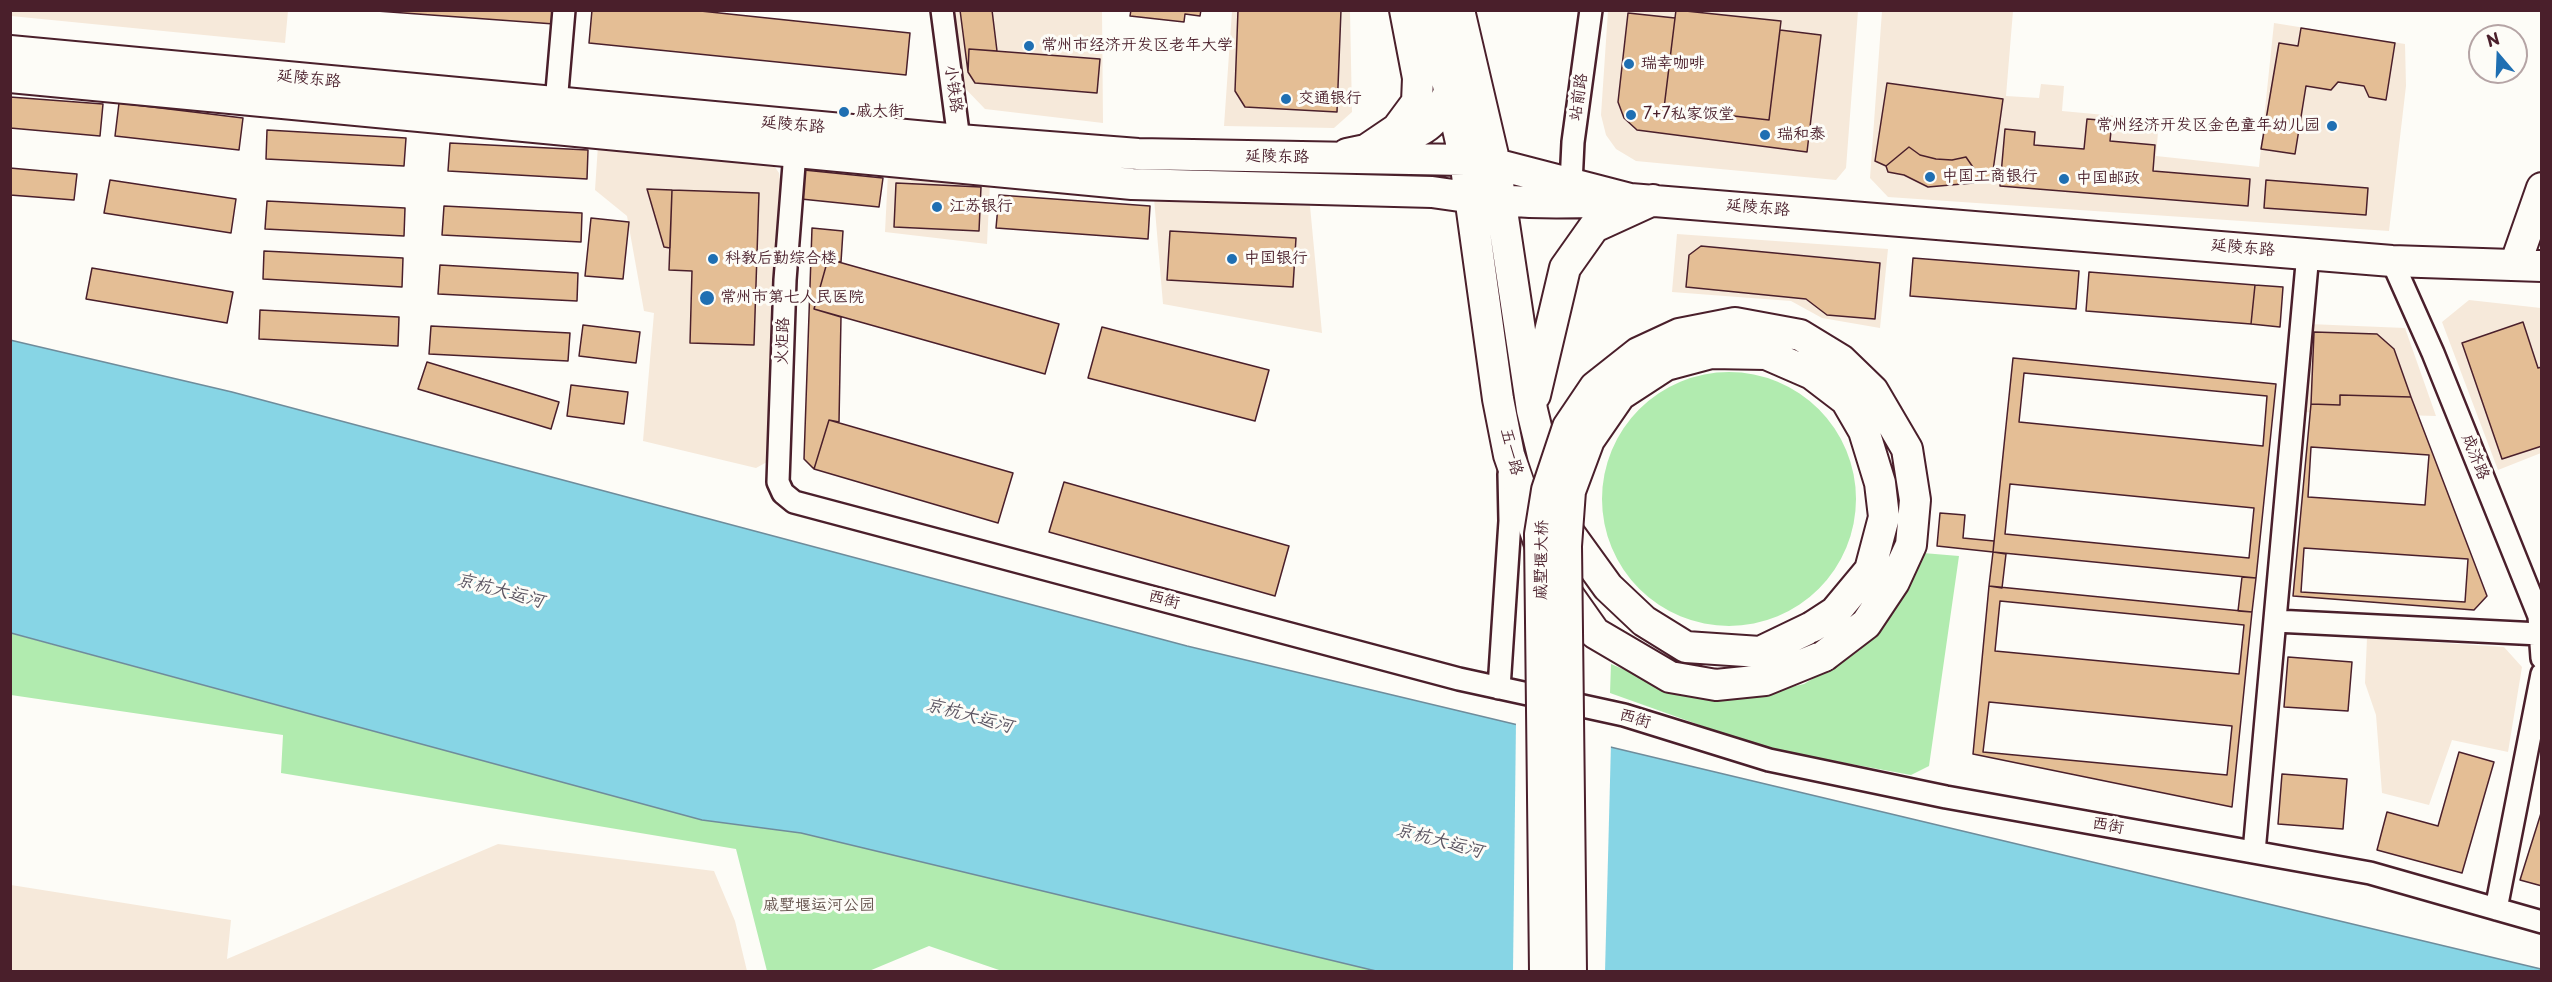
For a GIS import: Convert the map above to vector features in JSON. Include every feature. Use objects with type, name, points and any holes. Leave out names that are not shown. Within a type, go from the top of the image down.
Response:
[{"type":"main road","points":[[1366,150],[1397,129],[1417,102],[1418,78],[1405,10]]},
{"type":"main road","name":"五一路","points":[[1431,10],[1465,160],[1498,399],[1509,455],[1546,565],[1595,633],[1670,677],[1716,685],[1765,681],[1824,656]]},
{"type":"main road","name":"五一路","points":[[1459,10],[1495,164],[1532,410],[1543,456],[1569,533],[1608,587],[1644,621],[1686,647],[1760,652],[1812,627]]},
{"type":"main road","name":"延陵东路","points":[[10,51],[555,116],[795,152],[1138,154],[1465,160],[1495,164],[1571,184],[1642,199],[2392,261],[2534,262]]},
{"type":"main road","name":"延陵东路","points":[[10,77],[555,116],[958,154],[1132,184],[1432,192],[1469,198],[1565,203],[1642,199]]},
{"type":"main road","points":[[1329,157],[1366,150],[1428,128],[1442,111],[1449,92]]},
{"type":"main road","points":[[2534,262],[2541,188]]},
{"type":"main road","points":[[1532,410],[1565,268],[1594,227],[1642,199]]},
{"type":"main road","name":"戚墅堰大桥","points":[[1545,972],[1540,534],[1547,490],[1568,427],[1595,387],[1638,353],[1679,334],[1735,323],[1800,335],[1841,360],[1873,391],[1906,449],[1915,500],[1911,545],[1894,582],[1866,624],[1824,656]]},
{"type":"main road","name":"戚墅堰大桥","points":[[1571,972],[1566,546],[1570,491],[1589,440],[1620,395],[1666,365],[1711,353],[1766,354],[1812,374],[1846,400],[1864,431],[1880,483],[1884,517],[1870,570],[1835,612],[1812,627]]},
{"type":"street","points":[[555,116],[564,10]]},
{"type":"street","name":"小铁路","points":[[942,10],[958,154]]},
{"type":"street","name":"站前路","points":[[1571,184],[1573,142],[1591,10]]},
{"type":"street","name":"火炬路","points":[[783,493],[778,482],[784,304],[795,152]]},
{"type":"street","points":[[2254,852],[2308,253]]},
{"type":"street","name":"成济路","points":[[2392,261],[2433,353],[2539,616],[2541,658]]},
{"type":"street","points":[[1499,688],[1510,521],[1509,455]]},
{"type":"street","name":"西街","points":[[783,493],[794,502],[805,505],[1499,688],[1624,715],[1769,760],[1946,797],[2370,873],[2541,922]]},
{"type":"street","points":[[2275,621],[2540,634]]},
{"type":"street","points":[[2496,909],[2541,674]]},
{"type":"shaded area","points":[[10,11],[288,11],[285,43],[11,16]]},
{"type":"shaded area","name":"常州市经济开发区老年大学","points":[[950,11],[1102,11],[1103,123],[985,109],[959,82]]},
{"type":"shaded area","points":[[1232,11],[1350,11],[1352,112],[1334,128],[1224,126]]},
{"type":"shaded area","points":[[1608,11],[1858,11],[1846,168],[1836,180],[1636,161],[1616,149],[1606,135],[1601,115]]},
{"type":"shaded area","points":[[1882,11],[2013,11],[2006,96],[2039,98],[2041,84],[2064,86],[2062,111],[2159,120],[2156,156],[2259,167],[2274,23],[2405,44],[2406,86],[2389,231],[1888,197],[1870,178]]},
{"type":"shaded area","name":"常州市第七人民医院","points":[[598,145],[773,164],[779,173],[781,185],[772,285],[767,462],[756,468],[643,441],[654,313],[644,311],[627,216],[595,190]]},
{"type":"shaded area","name":"江苏银行","points":[[888,173],[990,183],[987,244],[885,232]]},
{"type":"shaded area","points":[[1154,198],[1310,206],[1322,333],[1163,304]]},
{"type":"shaded area","points":[[1677,234],[1888,249],[1880,328],[1822,318],[1791,301],[1672,292]]},
{"type":"shaded area","points":[[2469,300],[2541,308],[2541,453],[2498,470],[2442,322]]},
{"type":"shaded area","points":[[2309,324],[2405,328],[2436,416],[2301,412]]},
{"type":"shaded area","points":[[2367,638],[2504,647],[2522,667],[2508,752],[2452,740],[2429,805],[2382,793],[2376,715],[2365,683]]},
{"type":"shaded area","points":[[498,844],[714,871],[735,921],[747,971],[11,971],[11,885],[231,920],[227,959]]},
{"type":"green space","points":[[1717,372],[1741,372],[1766,377],[1789,387],[1819,409],[1835,428],[1851,462],[1856,499],[1851,536],[1835,570],[1819,589],[1800,605],[1766,621],[1741,626],[1717,626],[1692,621],[1669,611],[1648,597],[1631,580],[1617,559],[1607,536],[1602,511],[1602,487],[1607,462],[1617,439],[1631,418],[1648,401],[1669,387],[1692,377]]},
{"type":"green space","points":[[1923,553],[1959,556],[1929,766],[1911,775],[1764,748],[1610,693],[1611,664],[1679,693],[1739,699],[1804,684],[1860,650],[1898,605]]},
{"type":"green space","name":"戚墅堰运河公园","points":[[10,633],[702,820],[801,833],[1376,971],[1002,971],[929,946],[869,971],[767,971],[736,849],[281,773],[283,735],[11,695]]},
{"type":"water","name":"京杭大运河","points":[[10,340],[232,392],[1187,646],[2541,969],[2541,971],[1376,971],[801,833],[702,820],[11,633]]},
{"type":"pier","points":[[1516,721],[1611,743],[1605,972],[1513,971]]},
{"type":"building","points":[[363,10],[555,10],[554,24]]},
{"type":"building","points":[[592,10],[691,10],[910,33],[906,75],[589,43]]},
{"type":"building","points":[[960,10],[992,10],[997,51],[969,49],[968,72]]},
{"type":"building","points":[[1131,10],[1201,10],[1200,16],[1185,14],[1184,22],[1130,16]]},
{"type":"building","points":[[1238,10],[1341,10],[1337,112],[1245,107],[1235,91]]},
{"type":"building","points":[[1676,10],[1781,21],[1769,120],[1664,108]]},
{"type":"building","points":[[1628,13],[1675,18],[1664,108],[1769,120],[1780,30],[1821,35],[1807,152],[1637,130],[1624,118],[1618,102]]},
{"type":"building","points":[[2301,28],[2395,43],[2386,100],[2369,97],[2364,86],[2338,82],[2331,90],[2306,86],[2295,154],[2261,149],[2279,43],[2298,46]]},
{"type":"building","points":[[969,49],[1100,59],[1097,93],[975,83],[968,72]]},
{"type":"building","points":[[1887,83],[2003,99],[1992,178],[1981,179],[1966,157],[1952,160],[1936,159],[1920,155],[1909,147],[1886,166],[1875,161]]},
{"type":"building","points":[[10,97],[103,104],[100,136],[10,128]]},
{"type":"building","points":[[119,103],[243,118],[239,150],[115,136]]},
{"type":"building","points":[[2087,119],[2112,121],[2110,141],[2155,145],[2153,171],[2250,179],[2248,206],[2000,186],[2005,129],[2035,132],[2034,145],[2084,149]]},
{"type":"building","points":[[267,130],[406,138],[404,166],[266,159]]},
{"type":"building","points":[[450,143],[588,150],[587,179],[448,171]]},
{"type":"building","points":[[1909,147],[1920,155],[1936,159],[1952,160],[1966,157],[1981,179],[1973,183],[1928,187],[1904,175],[1888,172],[1886,166]]},
{"type":"building","points":[[10,168],[77,174],[74,200],[10,195]]},
{"type":"building","points":[[804,170],[883,178],[879,207],[801,199]]},
{"type":"building","points":[[110,180],[236,199],[231,233],[104,213]]},
{"type":"building","points":[[2266,180],[2368,188],[2366,215],[2264,208]]},
{"type":"building","name":"江苏银行","points":[[896,183],[981,187],[979,231],[894,227]]},
{"type":"building","points":[[647,189],[672,190],[670,248],[664,247]]},
{"type":"building","name":"科教后勤综合楼","points":[[672,190],[759,193],[754,345],[690,343],[692,271],[669,270]]},
{"type":"building","points":[[999,195],[1150,206],[1148,239],[996,228]]},
{"type":"building","points":[[267,201],[405,208],[404,236],[265,229]]},
{"type":"building","points":[[444,206],[582,213],[581,242],[442,235]]},
{"type":"building","points":[[591,218],[629,222],[623,279],[585,276]]},
{"type":"building","points":[[812,228],[843,231],[841,262],[828,259],[814,309],[841,317],[839,422],[829,420],[814,469],[804,459]]},
{"type":"building","name":"中国银行","points":[[1170,231],[1296,238],[1293,287],[1167,280]]},
{"type":"building","points":[[1701,246],[1880,263],[1875,319],[1827,315],[1806,299],[1686,287],[1689,255]]},
{"type":"building","points":[[264,251],[403,258],[402,287],[263,279]]},
{"type":"building","points":[[1913,258],[2079,271],[2076,309],[1910,296]]},
{"type":"building","points":[[828,259],[1059,324],[1045,374],[814,309]]},
{"type":"building","points":[[440,265],[578,273],[577,301],[438,294]]},
{"type":"building","points":[[92,268],[233,292],[227,323],[86,299]]},
{"type":"building","points":[[2089,272],[2255,285],[2251,324],[2086,311]]},
{"type":"building","points":[[2255,285],[2283,287],[2280,327],[2251,324]]},
{"type":"building","points":[[260,310],[399,317],[398,346],[259,339]]},
{"type":"building","points":[[2523,322],[2538,368],[2542,367],[2542,446],[2502,459],[2462,343]]},
{"type":"building","points":[[583,325],[640,332],[636,363],[579,356]]},
{"type":"building","points":[[431,326],[570,333],[568,361],[429,354]]},
{"type":"building","points":[[1102,327],[1269,370],[1255,421],[1088,378]]},
{"type":"building","points":[[2314,332],[2377,334],[2394,349],[2411,397],[2340,395],[2340,405],[2311,404]]},
{"type":"building","points":[[2013,358],[2276,384],[2256,578],[1993,552]]},
{"type":"building","points":[[427,362],[559,402],[551,429],[418,389]]},
{"type":"building","points":[[2024,373],[2267,396],[2263,446],[2019,422]]},
{"type":"building","points":[[571,385],[628,392],[624,424],[567,416]]},
{"type":"building","points":[[2340,395],[2411,397],[2487,596],[2474,610],[2293,596],[2311,404],[2340,405]]},
{"type":"building","points":[[829,420],[1013,473],[998,523],[814,469]]},
{"type":"building","points":[[2311,447],[2429,455],[2425,505],[2308,497]]},
{"type":"building","points":[[1064,482],[1289,546],[1275,596],[1049,532]]},
{"type":"building","points":[[2010,484],[2254,508],[2249,558],[2005,534]]},
{"type":"building","points":[[1940,513],[1965,515],[1963,538],[1994,541],[1993,552],[1937,546]]},
{"type":"building","points":[[2304,548],[2468,559],[2465,602],[2301,592]]},
{"type":"building","points":[[1993,552],[2006,554],[2002,588],[1989,586]]},
{"type":"building","points":[[2242,577],[2256,578],[2252,612],[2238,611]]},
{"type":"building","points":[[1989,586],[2252,612],[2232,807],[1973,754]]},
{"type":"building","points":[[2000,601],[2244,625],[2239,674],[1995,651]]},
{"type":"building","points":[[2288,657],[2352,662],[2348,711],[2284,707]]},
{"type":"building","points":[[1989,702],[2232,726],[2227,775],[1983,752]]},
{"type":"building","points":[[2459,752],[2494,762],[2462,873],[2377,850],[2387,812],[2438,826]]},
{"type":"building","points":[[2282,774],[2347,779],[2343,829],[2278,824]]},
{"type":"building","points":[[2542,810],[2542,886],[2520,880]]},
{"type":"place","name":"常州市经济开发区老年大学","points":[[1029,46]]},
{"type":"place","name":"瑞幸咖啡","points":[[1629,64]]},
{"type":"place","name":"交通银行","points":[[1286,99]]},
{"type":"place","name":"戚大街","points":[[844,112]]},
{"type":"place","name":"7+7私家饭堂","points":[[1631,115]]},
{"type":"place","name":"常州经济开发区金色童年幼儿园","points":[[2332,126]]},
{"type":"place","name":"瑞和泰","points":[[1765,135]]},
{"type":"place","name":"中国工商银行","points":[[1930,177]]},
{"type":"place","name":"中国邮政","points":[[2064,179]]},
{"type":"place","name":"江苏银行","points":[[937,207]]},
{"type":"place","name":"科教后勤综合楼","points":[[713,259]]},
{"type":"place","name":"中国银行","points":[[1232,259]]},
{"type":"place","name":"常州市第七人民医院","points":[[707,298]]}]
